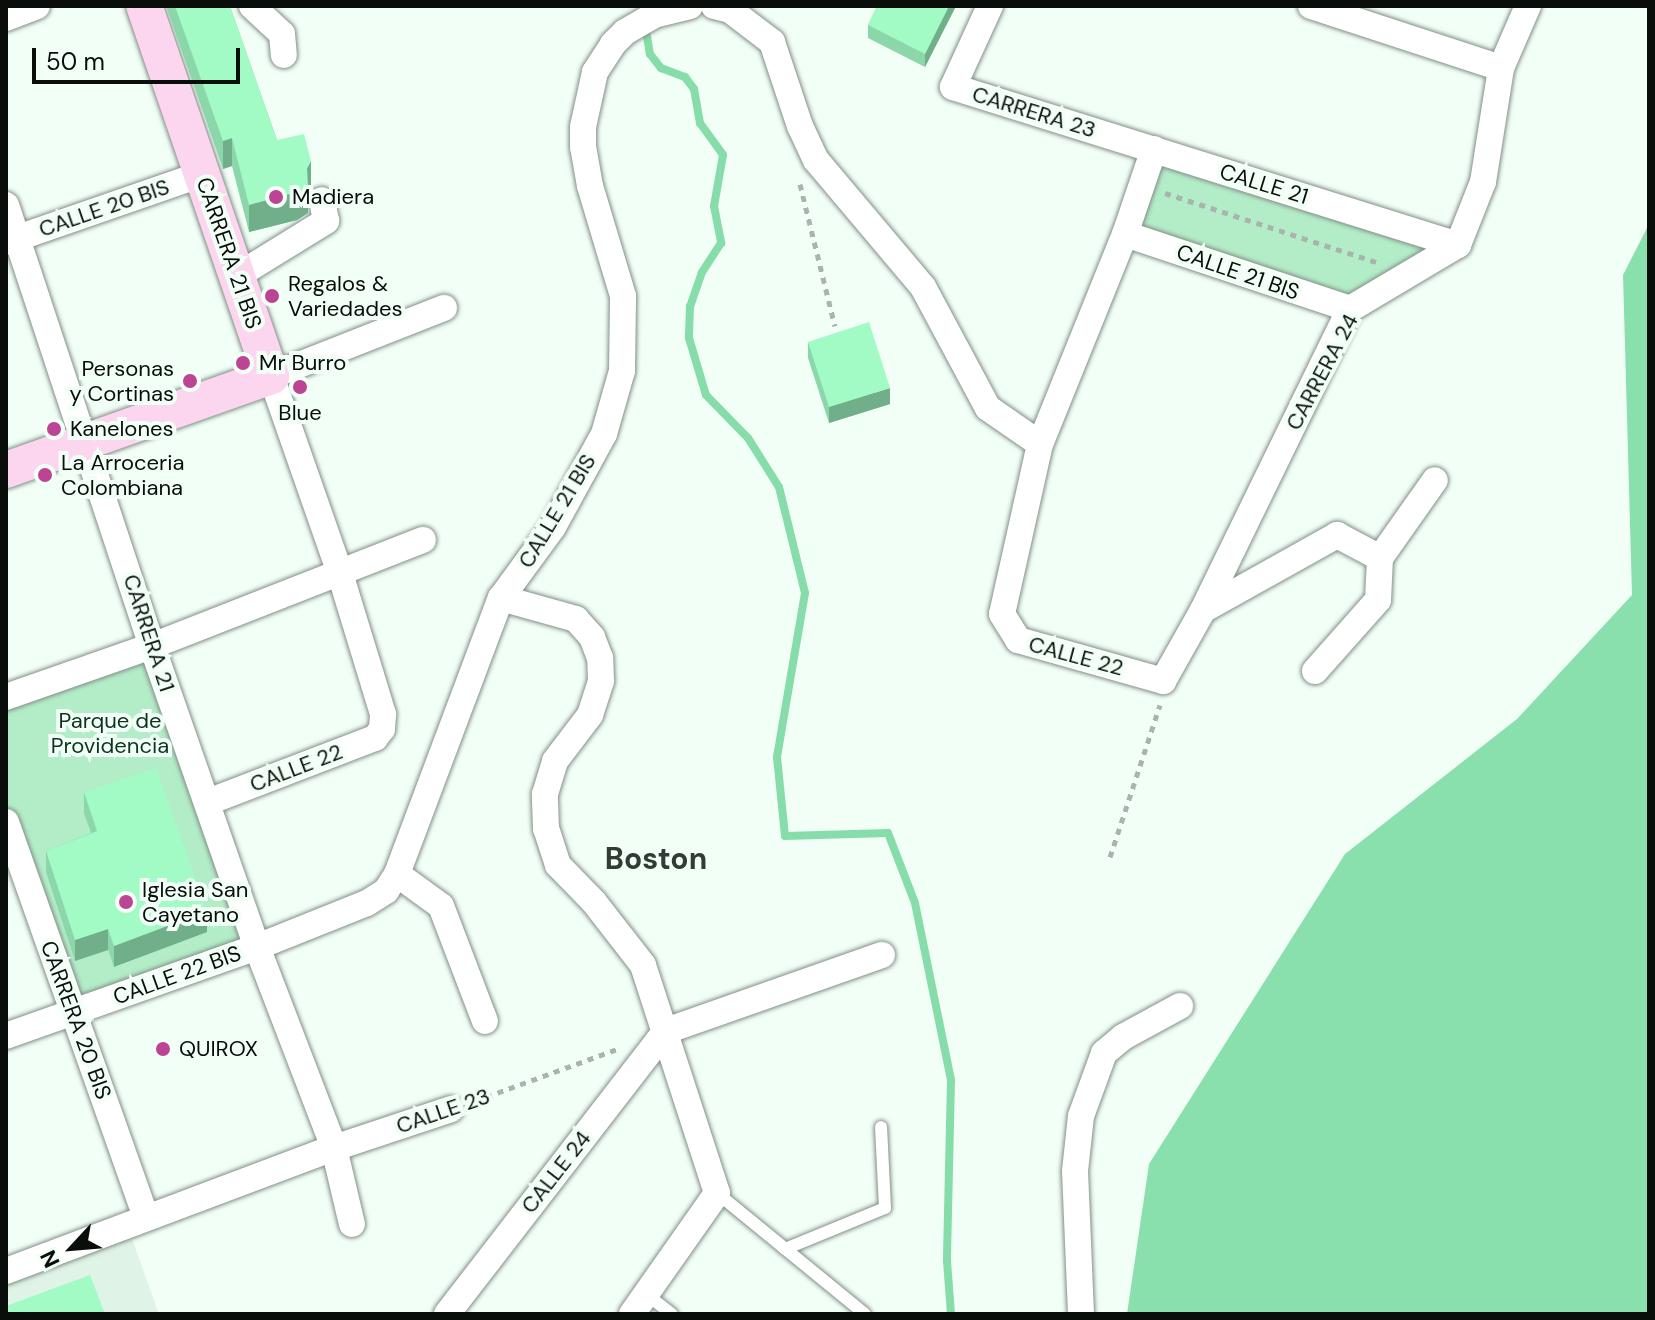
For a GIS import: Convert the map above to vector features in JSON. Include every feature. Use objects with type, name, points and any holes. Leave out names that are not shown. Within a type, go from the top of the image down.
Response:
[{"type":"main road","name":"CARRERA 21 BIS","points":[[144,6],[271,376]]},
{"type":"main road","points":[[6,470],[271,376]]},
{"type":"street","points":[[6,18],[37,6]]},
{"type":"street","points":[[252,6],[282,34],[284,55]]},
{"type":"street","name":"CALLE 21 BIS","points":[[397,874],[501,598],[553,527],[604,434],[622,371],[623,296],[590,186],[583,147],[583,127],[595,72],[625,32],[654,15],[690,6]]},
{"type":"street","points":[[714,6],[730,10],[763,32],[772,42],[800,126],[816,160],[923,287],[988,408],[1040,444],[1125,234],[1154,149]]},
{"type":"street","name":"CARRERA 23","points":[[990,6],[953,87],[1154,149]]},
{"type":"street","points":[[1311,6],[1501,68]]},
{"type":"street","points":[[1458,245],[1483,182],[1501,68],[1528,6]]},
{"type":"street","name":"CALLE 21","points":[[1154,149],[1458,245]]},
{"type":"street","name":"CALLE 20 BIS","points":[[12,240],[202,174]]},
{"type":"street","points":[[237,276],[326,221],[322,200]]},
{"type":"street","name":"CARRERA 21","points":[[6,205],[12,240],[87,442],[152,646],[257,947],[334,1148],[352,1224]]},
{"type":"street","name":"CALLE 21 BIS","points":[[1125,234],[1350,309]]},
{"type":"street","name":"CARRERA 24","points":[[1163,681],[1203,610],[1350,309],[1458,245]]},
{"type":"street","points":[[271,376],[444,308]]},
{"type":"street","name":"CARRERA 21 BIS","points":[[271,376],[340,573],[383,714],[382,729]]},
{"type":"street","name":"CALLE 22","points":[[1040,444],[1002,614],[1018,640],[1163,681]]},
{"type":"street","points":[[1315,671],[1378,600],[1380,558],[1435,480]]},
{"type":"street","points":[[1203,610],[1337,535],[1380,558]]},
{"type":"street","points":[[6,697],[152,646],[423,540]]},
{"type":"street","points":[[501,598],[576,619],[596,647],[601,681],[590,715],[555,761],[545,794],[546,829],[558,865],[594,902],[643,965],[717,1193],[639,1304]]},
{"type":"street","name":"CALLE 22","points":[[208,802],[375,738],[382,729]]},
{"type":"street","name":"CARRERA 20 BIS","points":[[6,822],[13,866],[72,1013],[146,1217]]},
{"type":"street","points":[[397,874],[441,906],[485,1021]]},
{"type":"street","name":"CALLE 22 BIS","points":[[6,1036],[257,947],[367,903],[386,891],[397,874]]},
{"type":"street","points":[[666,1031],[882,955]]},
{"type":"street","points":[[1081,1314],[1075,1171],[1081,1116],[1104,1053],[1123,1037],[1180,1006]]},
{"type":"street","name":"CALLE 24","points":[[447,1314],[666,1031]]},
{"type":"street","name":"CALLE 23","points":[[6,1271],[334,1148],[451,1109]]},
{"type":"lane","points":[[785,1249],[885,1208],[881,1127]]},
{"type":"lane","points":[[717,1193],[865,1314]]},
{"type":"lane","points":[[639,1304],[672,1314]]},
{"type":"path","points":[[799,182],[835,326]]},
{"type":"path","points":[[1142,185],[1411,273]]},
{"type":"path","points":[[1110,857],[1160,712],[1163,681]]},
{"type":"path","name":"CALLE 23","points":[[451,1109],[666,1031]]},
{"type":"shaded area","points":[[127,1225],[159,1314],[6,1314],[6,1271]]},
{"type":"green space","points":[[1154,149],[1458,245],[1350,309],[1125,234]]},
{"type":"green space","points":[[1649,224],[1649,1314],[1127,1314],[1149,1164],[1345,854],[1517,719],[1632,595],[1623,275]]},
{"type":"green space","name":"Parque de Providencia","points":[[152,646],[257,947],[72,1013],[6,822],[6,697]],"holes":[[[97,852],[206,932],[115,967],[108,950],[75,961]]]},
{"type":"building","points":[[175,6],[230,6],[277,140],[304,134],[311,161],[307,168],[308,186],[249,205],[232,138],[223,141]]},
{"type":"building","points":[[877,6],[949,6],[925,54],[868,25]]},
{"type":"building","points":[[869,322],[890,388],[829,407],[808,342]]},
{"type":"building","name":"Iglesia San Cayetano","points":[[156,768],[207,911],[114,946],[108,929],[75,940],[46,851],[97,831],[84,792]]},
{"type":"building","points":[[90,1275],[105,1314],[6,1314],[6,1306]]},
{"type":"waterway","points":[[647,36],[650,54],[661,68],[685,77],[694,89],[700,123],[723,155],[714,206],[721,243],[702,272],[690,306],[689,338],[706,395],[748,438],[779,487],[805,593],[777,757],[785,836],[888,833],[915,903],[951,1080],[947,1261],[951,1314]]},
{"type":"place","name":"Madiera","points":[[276,197]]},
{"type":"place","name":"Regalos & Variedades","points":[[272,296]]},
{"type":"place","name":"Mr Burro","points":[[243,363]]},
{"type":"place","name":"Personas y Cortinas","points":[[190,381]]},
{"type":"place","name":"Blue","points":[[300,387]]},
{"type":"place","name":"Kanelones","points":[[54,429]]},
{"type":"place","name":"La Arroceria Colombiana","points":[[45,475]]},
{"type":"place","name":"Iglesia San Cayetano","points":[[126,902]]},
{"type":"place","name":"QUIROX","points":[[163,1049]]},
{"type":"district","name":"Boston","points":[[656,859]]}]
